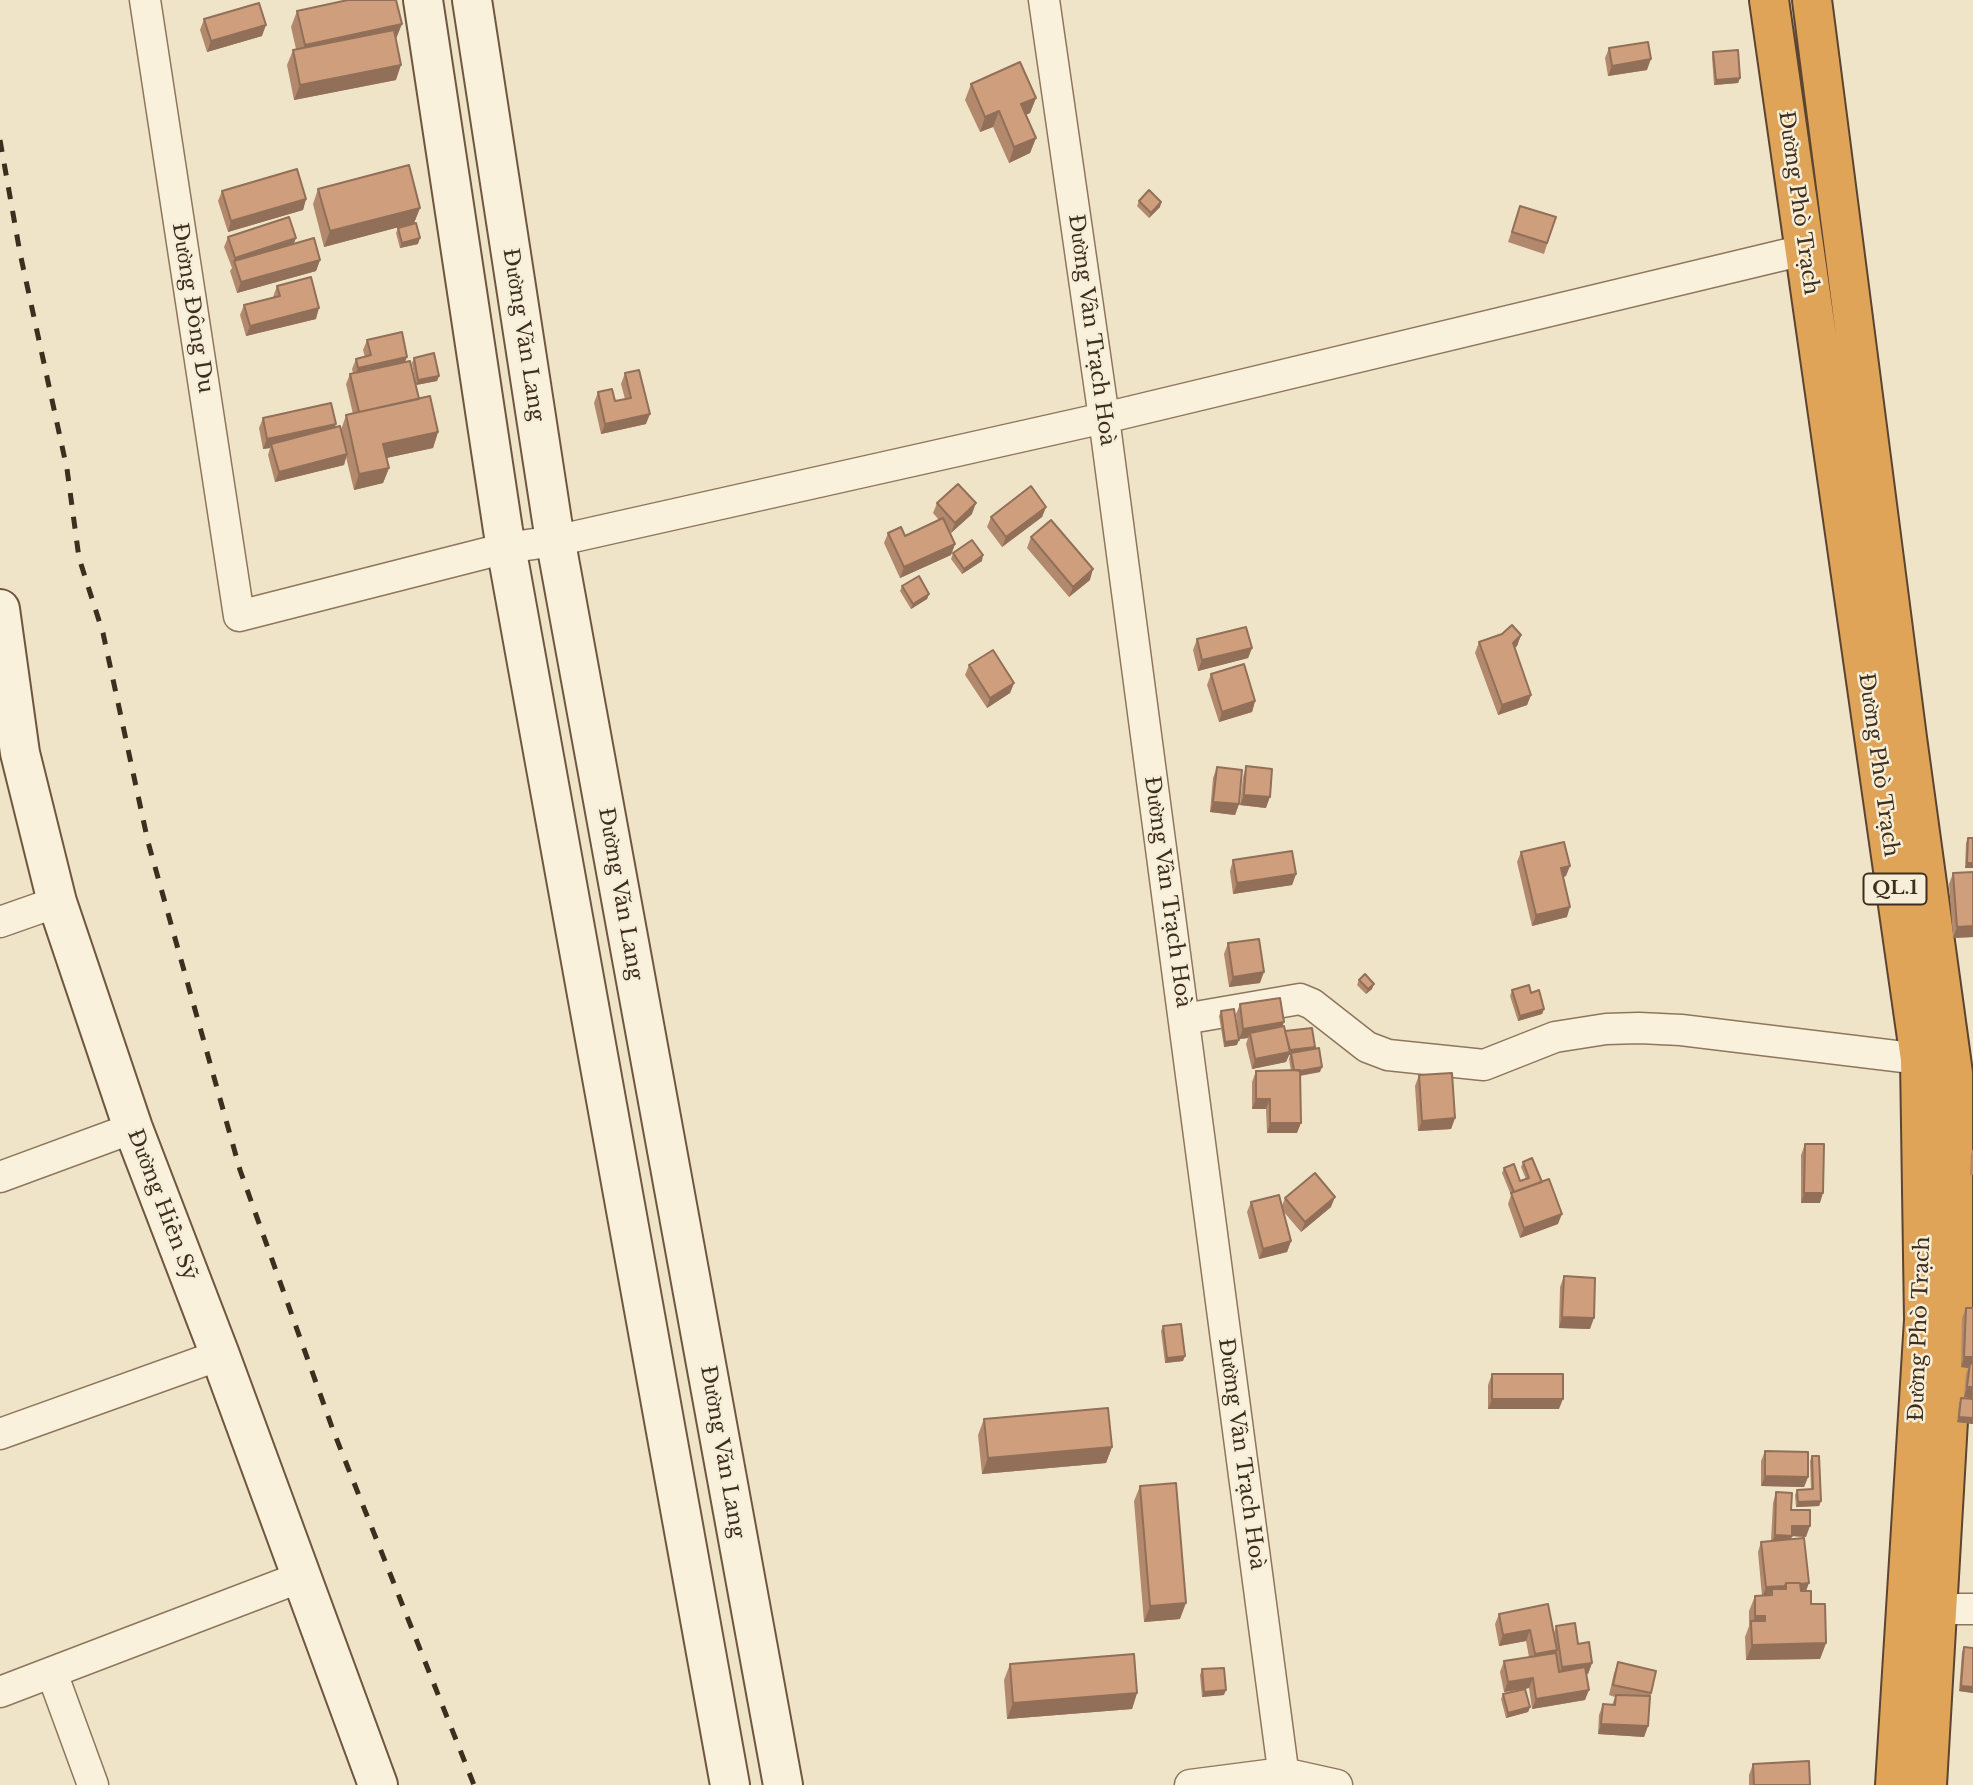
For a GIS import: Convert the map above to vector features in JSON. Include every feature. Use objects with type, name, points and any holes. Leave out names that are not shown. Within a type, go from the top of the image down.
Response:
[{"type":"highway","points":[[1771,13],[1814,10]]},
{"type":"highway","name":"Đường Phò Trạch","points":[[1814,10],[1891,740],[1920,1059],[1924,1320],[1895,1785]]},
{"type":"highway","name":"Đường Phò Trạch","points":[[1771,13],[1804,250],[1953,1073],[1955,1609],[1927,1785]]},
{"type":"street","name":"Đường Đông Du","points":[[145,0],[239,616],[506,548]]},
{"type":"street","points":[[423,0],[506,548],[730,1785]]},
{"type":"street","name":"Đường Văn Lang","points":[[472,0],[555,541],[783,1785]]},
{"type":"street","name":"Đường Vân Trạch Hoà","points":[[1044,0],[1104,418],[1284,1779]]},
{"type":"street","points":[[506,548],[555,541],[1104,418],[1804,250]]},
{"type":"street","name":"Đường Hiền Sỹ","points":[[0,610],[10,754],[57,902],[133,1128],[220,1355],[378,1785]]},
{"type":"street","points":[[0,922],[57,902]]},
{"type":"street","points":[[1184,1019],[1300,999],[1312,1004],[1377,1052],[1484,1065],[1555,1037],[1639,1028],[1681,1030],[1920,1059]]},
{"type":"street","points":[[0,1177],[133,1128]]},
{"type":"street","points":[[0,1434],[220,1355]]},
{"type":"street","points":[[0,1692],[301,1577]]},
{"type":"street","points":[[52,1673],[93,1785]]},
{"type":"street","points":[[1190,1785],[1284,1779],[1336,1785]]},
{"type":"building","points":[[348,0],[396,0],[402,24],[305,45],[297,11]]},
{"type":"building","points":[[259,3],[266,25],[211,41],[204,19]]},
{"type":"building","points":[[394,30],[401,65],[300,85],[293,50]]},
{"type":"building","points":[[1648,42],[1651,59],[1612,66],[1609,48]]},
{"type":"building","points":[[1738,50],[1740,78],[1716,80],[1713,52]]},
{"type":"building","points":[[1020,62],[1036,98],[1021,104],[1036,138],[1014,147],[999,111],[985,117],[971,84]]},
{"type":"building","points":[[409,165],[420,208],[330,231],[318,189]]},
{"type":"building","points":[[297,169],[306,199],[231,221],[222,191]]},
{"type":"building","points":[[1149,190],[1161,202],[1151,213],[1139,201]]},
{"type":"building","points":[[1520,206],[1556,217],[1547,243],[1512,232]]},
{"type":"building","points":[[289,217],[296,238],[235,258],[228,237]]},
{"type":"building","points":[[416,223],[420,238],[402,243],[398,228]]},
{"type":"building","points":[[314,238],[320,260],[241,282],[234,261]]},
{"type":"building","points":[[311,277],[319,308],[250,326],[244,305],[280,296],[277,286]]},
{"type":"building","points":[[402,332],[407,357],[358,368],[356,359],[371,355],[367,340]]},
{"type":"building","points":[[434,353],[439,376],[418,380],[414,358]]},
{"type":"building","points":[[410,361],[419,399],[359,412],[350,374]]},
{"type":"building","points":[[639,370],[650,414],[605,424],[598,392],[612,389],[615,401],[631,398],[625,373]]},
{"type":"building","points":[[430,396],[438,432],[383,444],[389,468],[359,474],[346,415]]},
{"type":"building","points":[[331,403],[336,424],[267,439],[263,418]]},
{"type":"building","points":[[340,426],[347,454],[279,472],[271,444]]},
{"type":"building","points":[[958,484],[976,503],[955,523],[937,503]]},
{"type":"building","points":[[1031,486],[1046,507],[1006,537],[991,517]]},
{"type":"building","points":[[943,518],[955,544],[904,567],[888,533],[901,527],[905,536]]},
{"type":"building","points":[[1051,520],[1093,569],[1073,587],[1031,537]]},
{"type":"building","points":[[972,540],[983,555],[964,569],[953,553]]},
{"type":"building","points":[[919,576],[929,594],[913,604],[902,586]]},
{"type":"building","points":[[1512,625],[1521,635],[1513,643],[1531,695],[1502,705],[1479,642],[1502,634]]},
{"type":"building","points":[[1246,627],[1252,648],[1202,660],[1197,639]]},
{"type":"building","points":[[993,650],[1014,683],[990,698],[969,665]]},
{"type":"building","points":[[1244,664],[1255,701],[1222,712],[1211,674]]},
{"type":"building","points":[[1246,766],[1272,769],[1270,797],[1244,795]]},
{"type":"building","points":[[1217,767],[1242,770],[1239,804],[1213,802]]},
{"type":"building","points":[[1968,838],[1973,838],[1973,863],[1967,863]]},
{"type":"building","points":[[1564,842],[1570,866],[1561,868],[1570,907],[1536,915],[1521,852]]},
{"type":"building","points":[[1292,851],[1296,874],[1237,883],[1233,860]]},
{"type":"building","points":[[1973,872],[1973,926],[1957,927],[1953,873]]},
{"type":"building","points":[[1259,939],[1264,972],[1233,977],[1228,943]]},
{"type":"building","points":[[1365,974],[1374,984],[1368,989],[1359,980]]},
{"type":"building","points":[[1529,985],[1531,993],[1539,990],[1544,1009],[1520,1016],[1512,990]]},
{"type":"building","points":[[1280,998],[1284,1022],[1243,1029],[1240,1004]]},
{"type":"building","points":[[1234,1009],[1239,1040],[1225,1042],[1221,1011]]},
{"type":"building","points":[[1284,1026],[1290,1052],[1255,1059],[1250,1033]]},
{"type":"building","points":[[1312,1028],[1315,1047],[1290,1050],[1285,1031]]},
{"type":"building","points":[[1319,1048],[1322,1067],[1294,1070],[1291,1053]]},
{"type":"building","points":[[1300,1070],[1301,1123],[1270,1123],[1270,1099],[1256,1099],[1256,1071]]},
{"type":"building","points":[[1452,1073],[1455,1118],[1422,1121],[1419,1075]]},
{"type":"building","points":[[1805,1144],[1824,1144],[1823,1193],[1804,1193]]},
{"type":"building","points":[[1532,1158],[1542,1182],[1514,1192],[1504,1168],[1514,1164],[1520,1181],[1529,1178],[1523,1162]]},
{"type":"building","points":[[1315,1173],[1335,1197],[1305,1222],[1285,1198]]},
{"type":"building","points":[[1549,1179],[1562,1214],[1524,1228],[1511,1193]]},
{"type":"building","points":[[1279,1195],[1291,1241],[1263,1249],[1251,1202]]},
{"type":"building","points":[[1564,1276],[1595,1278],[1594,1318],[1562,1317]]},
{"type":"building","points":[[1966,1308],[1973,1308],[1973,1357],[1964,1357]]},
{"type":"building","points":[[1181,1324],[1185,1356],[1167,1358],[1163,1326]]},
{"type":"building","points":[[1970,1363],[1973,1364],[1973,1387],[1967,1387]]},
{"type":"building","points":[[1492,1374],[1563,1374],[1563,1399],[1492,1399]]},
{"type":"building","points":[[1961,1398],[1973,1399],[1973,1418],[1959,1417]]},
{"type":"building","points":[[1108,1408],[1112,1447],[988,1458],[984,1419]]},
{"type":"building","points":[[1765,1451],[1808,1452],[1808,1477],[1765,1476]]},
{"type":"building","points":[[1812,1456],[1819,1456],[1821,1501],[1798,1502],[1797,1490],[1813,1489]]},
{"type":"building","points":[[1176,1483],[1186,1603],[1150,1606],[1140,1486]]},
{"type":"building","points":[[1776,1492],[1792,1493],[1791,1510],[1810,1510],[1810,1526],[1792,1526],[1792,1536],[1775,1535]]},
{"type":"building","points":[[1804,1538],[1809,1583],[1786,1583],[1785,1586],[1766,1587],[1761,1542]]},
{"type":"building","points":[[1786,1583],[1800,1583],[1801,1591],[1811,1591],[1811,1604],[1825,1604],[1826,1643],[1752,1645],[1751,1621],[1765,1621],[1765,1616],[1755,1616],[1755,1596],[1772,1595],[1772,1589],[1786,1589]]},
{"type":"building","points":[[1548,1604],[1557,1650],[1535,1654],[1530,1630],[1503,1635],[1499,1614]]},
{"type":"building","points":[[1575,1623],[1578,1644],[1589,1642],[1592,1663],[1562,1667],[1556,1626]]},
{"type":"building","points":[[1964,1647],[1973,1648],[1973,1687],[1961,1686]]},
{"type":"building","points":[[1556,1653],[1559,1672],[1585,1667],[1589,1690],[1536,1699],[1533,1678],[1508,1682],[1504,1661]]},
{"type":"building","points":[[1134,1654],[1137,1693],[1013,1703],[1010,1664]]},
{"type":"building","points":[[1618,1662],[1656,1671],[1651,1693],[1613,1685]]},
{"type":"building","points":[[1224,1668],[1226,1690],[1204,1692],[1202,1669]]},
{"type":"building","points":[[1525,1689],[1530,1707],[1508,1713],[1503,1694]]},
{"type":"building","points":[[1616,1695],[1650,1696],[1648,1726],[1601,1724],[1603,1704],[1615,1705]]},
{"type":"building","points":[[1809,1761],[1810,1785],[1754,1785],[1753,1764]]},
{"type":"railway","points":[[0,140],[20,253],[67,469],[79,558],[103,633],[148,842],[240,1170],[333,1430],[474,1785]]}]
